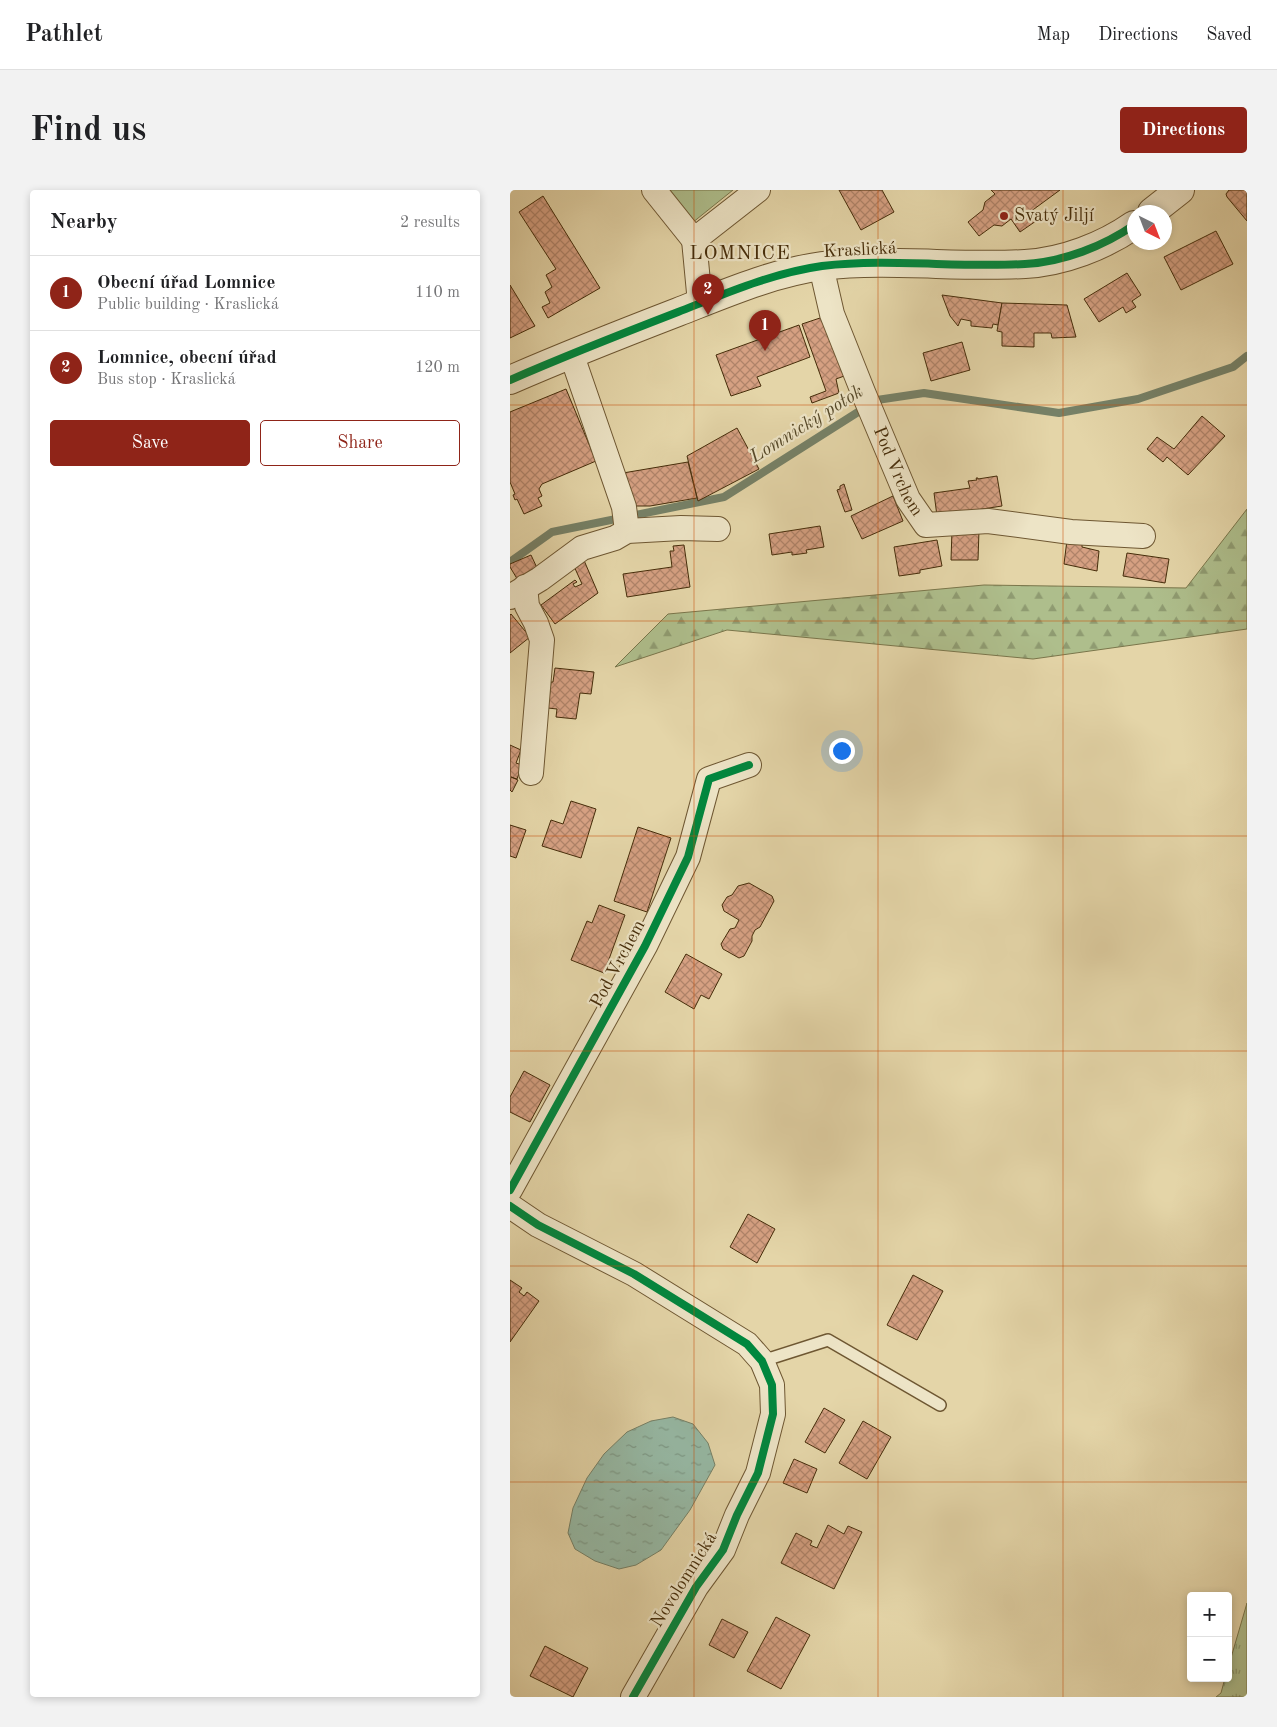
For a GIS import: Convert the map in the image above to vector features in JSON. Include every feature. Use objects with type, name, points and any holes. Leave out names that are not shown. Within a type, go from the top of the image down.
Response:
[{"type":"street","points":[[654,190],[684,225],[694,240],[700,303]]},
{"type":"street","points":[[694,240],[758,190]]},
{"type":"street","points":[[1161,205],[1180,190]]},
{"type":"street","name":"Kraslická","points":[[510,380],[571,353],[771,277],[821,266],[884,263],[1027,264],[1061,258],[1098,246],[1127,229]]},
{"type":"street","name":"Pod Vrchem","points":[[821,266],[832,314],[863,392],[908,499],[926,525],[988,521],[1071,532],[1143,536]]},
{"type":"street","points":[[571,353],[624,507],[627,531]]},
{"type":"street","points":[[531,773],[542,640],[536,623],[518,592],[540,579],[582,548],[615,538],[627,531],[681,528],[718,529]]},
{"type":"street","name":"Pod Vrchem","points":[[510,1190],[645,946],[688,857],[709,779],[749,765]]},
{"type":"street","points":[[510,1206],[538,1225],[634,1274],[747,1344],[762,1361]]},
{"type":"street","name":"Novolomnická","points":[[633,1697],[696,1588],[723,1550],[737,1515],[758,1473],[773,1414],[772,1384],[762,1361]]},
{"type":"lane","points":[[762,1361],[828,1340],[940,1405]]},
{"type":"green space","points":[[667,190],[733,190],[692,223]]},
{"type":"green space","points":[[1247,509],[1247,629],[1033,659],[727,630],[615,667],[668,614],[984,585],[1186,588]]},
{"type":"green space","points":[[1247,1603],[1247,1697],[1216,1697],[1221,1693],[1224,1682],[1232,1682],[1232,1654]]},
{"type":"water","points":[[673,1417],[693,1424],[708,1443],[715,1465],[690,1510],[661,1550],[636,1565],[619,1569],[595,1561],[575,1549],[568,1533],[573,1508],[587,1478],[604,1454],[627,1432],[651,1421]]},
{"type":"building","points":[[839,190],[882,190],[894,212],[861,230]]},
{"type":"building","name":"Svatý Jiljí","points":[[991,190],[1060,190],[1030,212],[1036,221],[1020,232],[1011,219],[1002,226],[994,225],[979,236],[968,222],[983,210],[985,202],[995,194]]},
{"type":"building","points":[[1229,190],[1245,190],[1247,193],[1247,221],[1227,197],[1226,194]]},
{"type":"building","points":[[543,196],[600,288],[548,318],[542,307],[550,303],[545,292],[552,287],[546,275],[556,269],[519,212]]},
{"type":"building","points":[[1216,231],[1233,264],[1181,290],[1164,257]]},
{"type":"building","points":[[1127,273],[1141,295],[1132,301],[1136,307],[1126,313],[1123,307],[1099,322],[1084,299]]},
{"type":"building","points":[[510,285],[535,326],[510,338]]},
{"type":"building","points":[[942,295],[1002,303],[998,325],[993,324],[992,328],[971,326],[971,321],[961,319],[958,326],[950,316]]},
{"type":"building","points":[[1002,303],[1067,305],[1076,337],[1052,338],[1051,333],[1034,333],[1034,347],[1002,346],[1002,332],[997,331]]},
{"type":"building","points":[[823,317],[847,375],[836,379],[839,393],[812,403],[810,397],[826,391],[802,324]]},
{"type":"building","points":[[799,325],[810,357],[757,377],[761,386],[731,396],[716,355]]},
{"type":"building","points":[[962,342],[970,370],[931,381],[923,353]]},
{"type":"building","points":[[566,389],[596,461],[542,484],[539,489],[542,496],[538,498],[542,506],[524,514],[517,499],[515,500],[513,495],[515,494],[510,482],[510,412]]},
{"type":"building","points":[[1202,416],[1225,436],[1188,475],[1167,457],[1163,462],[1147,449],[1157,437],[1174,449]]},
{"type":"building","points":[[737,428],[759,469],[698,501],[687,456]]},
{"type":"building","points":[[688,462],[697,498],[650,506],[636,506],[623,473]]},
{"type":"building","points":[[997,476],[1002,506],[937,516],[934,493],[970,488],[968,481],[977,480],[976,478]]},
{"type":"building","points":[[844,484],[852,510],[845,512],[837,490]]},
{"type":"building","points":[[893,496],[903,521],[862,539],[851,516]]},
{"type":"building","points":[[820,526],[824,547],[806,550],[807,553],[792,555],[792,552],[772,555],[769,534]]},
{"type":"building","points":[[952,530],[979,530],[978,560],[951,560]]},
{"type":"building","points":[[937,540],[942,566],[920,570],[920,573],[899,576],[894,547]]},
{"type":"building","points":[[1067,540],[1082,542],[1082,547],[1099,551],[1097,571],[1064,564]]},
{"type":"building","points":[[684,545],[690,587],[627,597],[623,574],[672,567],[670,551],[674,551],[673,546]]},
{"type":"building","points":[[1127,553],[1169,559],[1165,583],[1123,576]]},
{"type":"building","points":[[531,555],[538,570],[519,582],[510,564]]},
{"type":"building","points":[[583,558],[598,593],[555,624],[541,605],[575,580],[577,582],[573,584],[575,587],[582,584],[573,564]]},
{"type":"building","points":[[510,615],[530,637],[510,653]]},
{"type":"building","points":[[555,668],[594,672],[591,694],[580,693],[576,719],[556,717],[557,709],[548,708],[551,682],[553,682]]},
{"type":"building","points":[[510,745],[521,750],[516,763],[522,765],[517,779],[511,777],[518,780],[512,792],[510,790]]},
{"type":"building","points":[[571,801],[596,809],[581,858],[542,846],[551,820],[563,824]]},
{"type":"building","points":[[510,825],[526,830],[516,858],[510,856]]},
{"type":"building","points":[[638,827],[671,838],[647,912],[614,901]]},
{"type":"building","points":[[749,883],[772,896],[774,901],[760,927],[755,930],[752,941],[744,956],[739,958],[723,949],[721,944],[730,929],[735,928],[739,920],[724,911],[722,905],[738,886]]},
{"type":"building","points":[[599,905],[625,915],[604,973],[571,960],[587,921],[592,923]]},
{"type":"building","points":[[686,954],[722,974],[709,999],[701,995],[694,1009],[665,992]]},
{"type":"building","points":[[524,1071],[550,1085],[530,1122],[510,1112],[510,1097]]},
{"type":"building","points":[[748,1214],[775,1229],[757,1263],[730,1247]]},
{"type":"building","points":[[913,1275],[943,1291],[917,1340],[887,1325]]},
{"type":"building","points":[[510,1280],[522,1288],[519,1292],[524,1296],[527,1292],[539,1301],[510,1342]]},
{"type":"building","points":[[824,1408],[845,1420],[825,1453],[805,1442]]},
{"type":"building","points":[[863,1421],[891,1437],[867,1479],[839,1463]]},
{"type":"building","points":[[794,1459],[817,1469],[807,1493],[783,1483]]},
{"type":"building","points":[[828,1525],[844,1534],[848,1526],[862,1532],[834,1589],[781,1563],[796,1533],[812,1541],[810,1545],[817,1548]]},
{"type":"building","points":[[776,1617],[810,1635],[781,1689],[747,1671]]},
{"type":"building","points":[[722,1619],[748,1632],[734,1658],[709,1645]]},
{"type":"building","points":[[545,1646],[588,1668],[573,1697],[530,1676]]},
{"type":"waterway","name":"Lomnický potok","points":[[510,562],[552,532],[724,497],[877,400],[924,393],[1059,413],[1138,399],[1233,367],[1247,356]]},
{"type":"cycle path","points":[[510,380],[713,298],[748,285],[803,269],[873,263],[974,265],[1039,263],[1082,252],[1110,240],[1127,230]]},
{"type":"cycle path","points":[[510,1190],[645,946],[688,857],[709,779],[749,765]]},
{"type":"cycle path","points":[[510,1206],[538,1225],[634,1274],[747,1344],[762,1361],[772,1385],[773,1414],[758,1473],[737,1515],[723,1550],[696,1587],[633,1697]]},
{"type":"place","name":"Svatý Jiljí","points":[[1004,216]]},
{"type":"place","name":"Lomnice, obecní úřad","points":[[708,315]]},
{"type":"place","name":"Obecní úřad Lomnice","points":[[765,351]]},
{"type":"district","name":"LOMNICE","points":[[740,254]]}]
